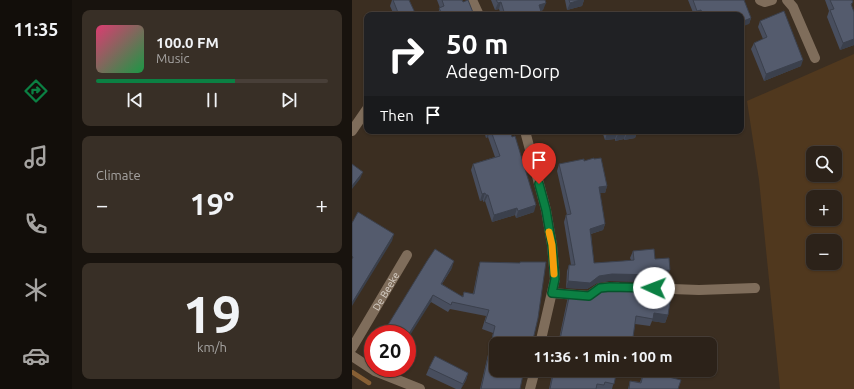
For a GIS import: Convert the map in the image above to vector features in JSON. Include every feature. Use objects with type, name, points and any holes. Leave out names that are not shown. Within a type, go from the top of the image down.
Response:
[{"type":"street","points":[[472,0],[478,12]]},
{"type":"street","points":[[760,0],[765,2],[772,0]]},
{"type":"street","points":[[787,0],[793,7],[815,58]]},
{"type":"street","points":[[352,131],[364,113]]},
{"type":"street","points":[[526,134],[546,210],[552,245],[555,279],[542,337]]},
{"type":"street","name":"De Beeke","points":[[352,348],[407,255]]},
{"type":"street","points":[[552,293],[589,296],[600,288],[610,287],[699,290],[754,288]]},
{"type":"street","points":[[352,356],[375,371],[420,389]]},
{"type":"street","points":[[530,389],[533,377]]},
{"type":"shaded area","points":[[854,54],[854,389],[780,389],[759,180],[747,101]]},
{"type":"building","points":[[393,0],[409,0],[415,12],[398,12]]},
{"type":"building","points":[[442,0],[462,0],[463,2],[468,0],[473,12],[441,12],[439,8],[444,6]]},
{"type":"building","points":[[496,0],[545,0],[546,3],[539,5],[541,12],[504,12],[501,2],[498,3]]},
{"type":"building","points":[[569,0],[580,0],[570,3]]},
{"type":"building","points":[[693,0],[744,0],[751,18],[744,21],[744,12],[697,11]]},
{"type":"building","points":[[830,0],[852,0],[853,2],[851,4],[854,12],[854,39],[843,43],[830,10],[834,9]]},
{"type":"building","points":[[784,11],[803,60],[766,74],[754,43],[767,37],[760,21]]},
{"type":"building","points":[[492,134],[511,134],[512,137],[515,136],[536,205],[518,211],[517,208],[494,215],[488,195],[485,193],[482,194],[473,164],[500,156]]},
{"type":"building","points":[[594,158],[601,158],[607,186],[599,187],[605,224],[590,229],[594,263],[634,260],[633,251],[654,249],[655,259],[669,258],[670,270],[660,271],[659,275],[612,274],[599,276],[590,283],[568,281],[569,265],[575,265],[566,215],[571,214],[559,164],[584,159],[584,161]]},
{"type":"building","points":[[352,164],[363,172],[352,186]]},
{"type":"building","points":[[358,212],[394,234],[352,303],[352,223]]},
{"type":"building","points":[[435,249],[454,261],[441,284],[463,297],[464,292],[474,294],[480,262],[546,262],[538,318],[534,337],[493,337],[495,326],[485,322],[489,310],[452,302],[451,305],[433,295],[414,325],[388,325]]},
{"type":"building","points":[[605,287],[658,287],[657,294],[671,296],[668,315],[654,313],[653,319],[636,316],[633,337],[561,337],[570,293],[592,295],[596,294]]},
{"type":"building","points":[[489,353],[489,377],[523,377],[520,389],[481,389]]},
{"type":"building","points":[[435,356],[468,373],[463,384],[429,368]]},
{"type":"building","points":[[553,377],[616,377],[614,384],[605,382],[604,385],[597,384],[596,389],[550,389]]},
{"type":"building","points":[[642,377],[669,377],[681,380],[678,389],[629,389],[630,381],[641,383]]},
{"type":"waterway","points":[[352,372],[369,383]]},
{"type":"slow traffic","points":[[549,232],[552,245],[554,274]]},
{"type":"route","points":[[539,184],[546,210],[552,245],[555,279],[552,293],[589,296],[600,288],[654,288]]}]
